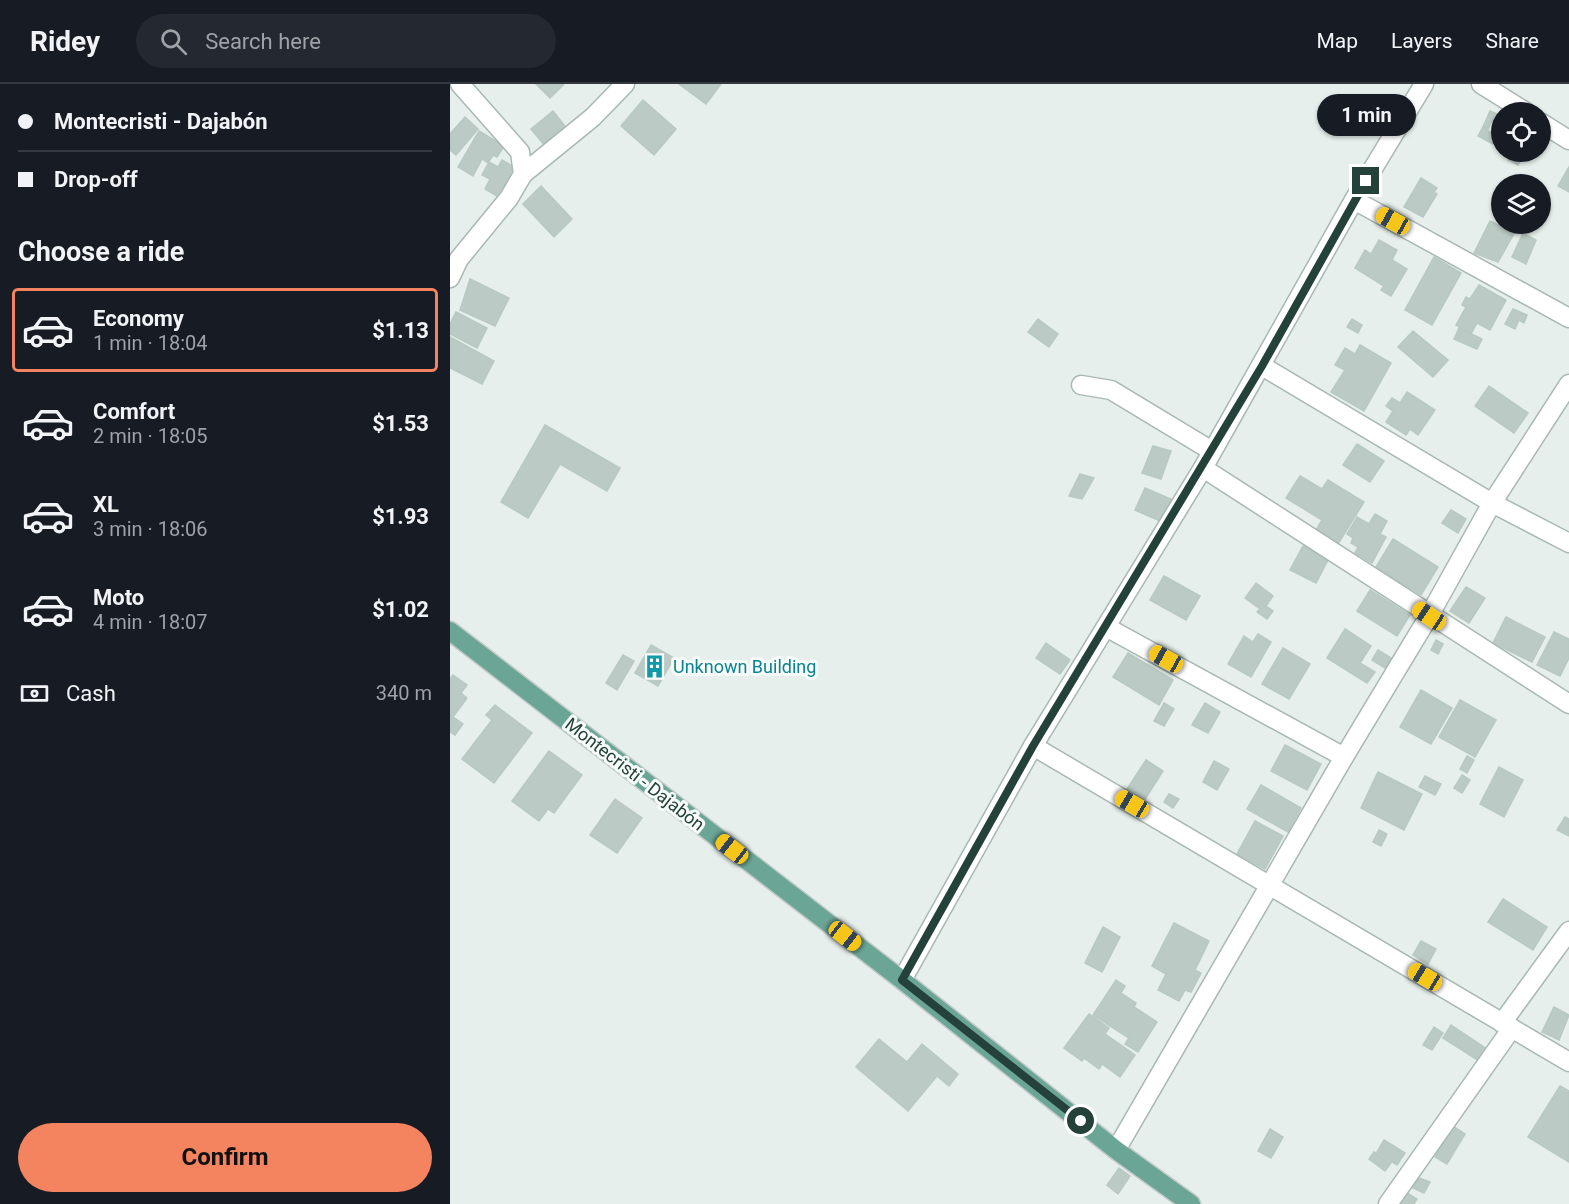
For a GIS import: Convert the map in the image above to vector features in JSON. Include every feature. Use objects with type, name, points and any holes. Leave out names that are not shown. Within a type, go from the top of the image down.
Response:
[{"type":"main road","name":"Montecristi - Dajabón","points":[[450,631],[902,980],[1116,1149],[1191,1204]]},
{"type":"street","points":[[460,84],[520,152],[523,174]]},
{"type":"street","points":[[450,278],[459,259],[510,198],[523,174],[593,117],[625,84]]},
{"type":"street","points":[[902,980],[1033,746],[1203,468],[1354,200],[1424,84]]},
{"type":"street","points":[[1481,84],[1510,102]]},
{"type":"street","points":[[1551,129],[1569,140]]},
{"type":"street","points":[[1354,200],[1569,318]]},
{"type":"street","points":[[1262,366],[1492,503],[1569,543]]},
{"type":"street","points":[[1116,1149],[1344,757],[1429,616],[1492,503],[1569,384]]},
{"type":"street","points":[[1081,385],[1111,390],[1212,451]]},
{"type":"street","points":[[1203,468],[1429,616],[1569,704]]},
{"type":"street","points":[[1106,627],[1344,757]]},
{"type":"street","points":[[1033,746],[1569,1062]]},
{"type":"street","points":[[1388,1204],[1569,931]]},
{"type":"building","points":[[536,84],[564,84],[550,98]]},
{"type":"building","points":[[679,84],[721,84],[706,104]]},
{"type":"building","points":[[643,100],[676,129],[654,155],[621,126]]},
{"type":"building","points":[[553,111],[567,129],[546,147],[531,129]]},
{"type":"building","points":[[1490,111],[1491,111],[1488,129],[1483,127]]},
{"type":"building","points":[[465,117],[478,129],[456,155],[450,150],[450,134]]},
{"type":"building","points":[[1483,127],[1491,133],[1491,143],[1478,136]]},
{"type":"building","points":[[479,131],[504,146],[497,157],[493,155],[488,163],[482,159],[473,176],[458,167]]},
{"type":"building","points":[[502,160],[514,167],[510,174],[514,177],[502,199],[485,189],[490,179],[482,175],[489,162],[498,167]]},
{"type":"building","points":[[1569,167],[1569,192],[1558,186]]},
{"type":"building","points":[[1421,178],[1437,188],[1434,192],[1437,194],[1423,217],[1404,207]]},
{"type":"building","points":[[541,186],[572,219],[554,237],[523,204]]},
{"type":"building","points":[[1490,221],[1491,234],[1514,234],[1498,262],[1474,253]]},
{"type":"building","points":[[1523,234],[1536,240],[1526,264],[1512,257]]},
{"type":"building","points":[[1379,240],[1397,250],[1392,260],[1407,269],[1391,296],[1381,290],[1384,286],[1355,268],[1365,250],[1371,254]]},
{"type":"building","points":[[1434,257],[1461,273],[1432,325],[1405,310]]},
{"type":"building","points":[[470,279],[509,298],[495,326],[460,310]]},
{"type":"building","points":[[1479,285],[1506,300],[1490,330],[1477,323],[1471,334],[1456,325],[1466,307],[1462,305],[1466,297],[1470,299]]},
{"type":"building","points":[[1513,309],[1527,315],[1524,323],[1519,320],[1515,329],[1505,324]]},
{"type":"building","points":[[456,312],[487,328],[477,348],[450,334],[450,324]]},
{"type":"building","points":[[1038,319],[1058,334],[1049,347],[1028,332]]},
{"type":"building","points":[[1352,319],[1362,325],[1358,333],[1347,327]]},
{"type":"building","points":[[1459,328],[1482,339],[1477,349],[1454,339]]},
{"type":"building","points":[[1413,331],[1448,360],[1433,377],[1398,347]]},
{"type":"building","points":[[450,337],[494,361],[482,384],[450,368]]},
{"type":"building","points":[[1360,345],[1391,363],[1364,411],[1331,392],[1345,370],[1335,365],[1345,348],[1355,354]]},
{"type":"building","points":[[1489,386],[1528,413],[1514,433],[1475,406]]},
{"type":"building","points":[[1407,392],[1435,410],[1418,435],[1410,429],[1406,435],[1386,422],[1393,411],[1386,406],[1392,398],[1400,403]]},
{"type":"building","points":[[545,425],[620,468],[607,491],[560,464],[528,518],[501,502]]},
{"type":"building","points":[[1357,444],[1384,461],[1370,482],[1343,465]]},
{"type":"building","points":[[1153,446],[1171,451],[1161,479],[1142,473]]},
{"type":"building","points":[[1080,474],[1094,478],[1082,499],[1069,496]]},
{"type":"building","points":[[1300,476],[1322,489],[1328,480],[1364,502],[1338,544],[1316,530],[1322,520],[1286,498]]},
{"type":"building","points":[[1145,488],[1175,501],[1165,523],[1135,510]]},
{"type":"building","points":[[1451,510],[1466,519],[1458,533],[1442,523]]},
{"type":"building","points":[[1375,514],[1387,521],[1380,534],[1386,537],[1372,563],[1355,553],[1358,547],[1351,543],[1353,538],[1347,534],[1357,517],[1369,524]]},
{"type":"building","points":[[1393,539],[1438,567],[1421,595],[1376,567]]},
{"type":"building","points":[[1303,546],[1329,558],[1316,583],[1290,570]]},
{"type":"building","points":[[1164,576],[1200,596],[1186,620],[1150,600]]},
{"type":"building","points":[[1256,583],[1273,596],[1266,606],[1273,611],[1267,619],[1257,612],[1260,609],[1245,598]]},
{"type":"building","points":[[1466,587],[1485,598],[1469,623],[1450,611]]},
{"type":"building","points":[[1370,590],[1410,615],[1397,636],[1357,611]]},
{"type":"building","points":[[1506,617],[1545,637],[1532,662],[1493,643]]},
{"type":"building","points":[[1345,629],[1371,646],[1360,663],[1375,672],[1367,683],[1327,658]]},
{"type":"building","points":[[1554,632],[1569,639],[1569,658],[1560,676],[1537,665]]},
{"type":"building","points":[[1258,634],[1271,642],[1251,677],[1228,664],[1244,636],[1253,642]]},
{"type":"building","points":[[1436,640],[1443,644],[1438,654],[1431,650]]},
{"type":"building","points":[[1046,643],[1070,660],[1060,674],[1036,658]]},
{"type":"building","name":"Unknown Building","points":[[651,645],[674,658],[658,686],[635,673]]},
{"type":"building","points":[[1283,648],[1310,664],[1289,699],[1262,684]]},
{"type":"building","points":[[1378,650],[1391,658],[1385,668],[1372,660]]},
{"type":"building","points":[[1128,653],[1173,680],[1159,705],[1113,677]]},
{"type":"building","points":[[623,655],[634,661],[617,690],[606,683]]},
{"type":"building","points":[[453,675],[467,685],[461,693],[467,698],[453,717],[463,724],[455,735],[450,732],[450,679]]},
{"type":"building","points":[[1421,690],[1452,708],[1431,744],[1400,727]]},
{"type":"building","points":[[1460,700],[1496,720],[1475,757],[1439,737]]},
{"type":"building","points":[[1164,703],[1174,709],[1164,726],[1154,721]]},
{"type":"building","points":[[1205,703],[1220,712],[1208,733],[1192,725]]},
{"type":"building","points":[[495,705],[532,733],[494,783],[462,759],[492,720],[486,715]]},
{"type":"building","points":[[1285,745],[1321,764],[1307,790],[1271,771]]},
{"type":"building","points":[[549,751],[582,775],[554,813],[548,809],[539,821],[512,801]]},
{"type":"building","points":[[1467,756],[1474,760],[1467,773],[1460,769]]},
{"type":"building","points":[[1146,760],[1163,771],[1144,801],[1127,789]]},
{"type":"building","points":[[1214,761],[1229,769],[1217,790],[1203,782]]},
{"type":"building","points":[[1499,767],[1523,780],[1504,817],[1480,804]]},
{"type":"building","points":[[1378,772],[1422,794],[1404,830],[1361,808]]},
{"type":"building","points":[[1462,775],[1470,780],[1462,793],[1454,788]]},
{"type":"building","points":[[1425,776],[1441,784],[1435,795],[1419,787]]},
{"type":"building","points":[[1261,785],[1301,808],[1288,832],[1247,809]]},
{"type":"building","points":[[1169,794],[1179,799],[1173,808],[1164,802]]},
{"type":"building","points":[[615,799],[642,818],[617,853],[590,835]]},
{"type":"building","points":[[1565,817],[1569,819],[1569,836],[1557,830]]},
{"type":"building","points":[[1255,821],[1283,836],[1265,869],[1237,854]]},
{"type":"building","points":[[1379,830],[1387,834],[1381,846],[1373,842]]},
{"type":"building","points":[[1503,899],[1547,927],[1533,950],[1488,922]]},
{"type":"building","points":[[1174,923],[1209,941],[1195,970],[1201,973],[1191,992],[1185,990],[1179,1001],[1158,990],[1166,974],[1152,966]]},
{"type":"building","points":[[1103,927],[1120,937],[1102,972],[1085,963]]},
{"type":"building","points":[[1421,941],[1436,949],[1428,964],[1413,955]]},
{"type":"building","points":[[1116,980],[1125,986],[1121,993],[1136,1003],[1134,1007],[1157,1022],[1138,1052],[1125,1044],[1129,1038],[1093,1015]]},
{"type":"building","points":[[1554,1007],[1569,1015],[1559,1040],[1542,1032]]},
{"type":"building","points":[[1089,1014],[1109,1028],[1105,1034],[1135,1055],[1120,1077],[1102,1064],[1099,1069],[1084,1058],[1082,1061],[1064,1048]]},
{"type":"building","points":[[1451,1025],[1487,1049],[1479,1061],[1443,1038]]},
{"type":"building","points":[[1434,1027],[1443,1033],[1432,1050],[1423,1045]]},
{"type":"building","points":[[879,1039],[907,1062],[922,1044],[958,1074],[949,1086],[937,1076],[908,1111],[856,1067]]},
{"type":"building","points":[[1560,1086],[1569,1091],[1569,1162],[1528,1137]]},
{"type":"building","points":[[1454,1127],[1465,1134],[1447,1164],[1435,1157]]},
{"type":"building","points":[[1270,1129],[1283,1137],[1271,1158],[1258,1151]]},
{"type":"building","points":[[1384,1140],[1405,1153],[1397,1165],[1377,1152]]},
{"type":"building","points":[[1374,1152],[1391,1163],[1385,1171],[1369,1159]]},
{"type":"building","points":[[1119,1168],[1130,1176],[1118,1194],[1107,1185]]},
{"type":"building","points":[[1419,1178],[1430,1182],[1424,1193],[1413,1188]]},
{"type":"building","points":[[1407,1193],[1417,1199],[1414,1204],[1400,1203]]},
{"type":"place","name":"Unknown Building","points":[[655,666]]},
{"type":"route","points":[[1081,1121],[902,980],[1033,746],[1203,468],[1366,181]]}]
